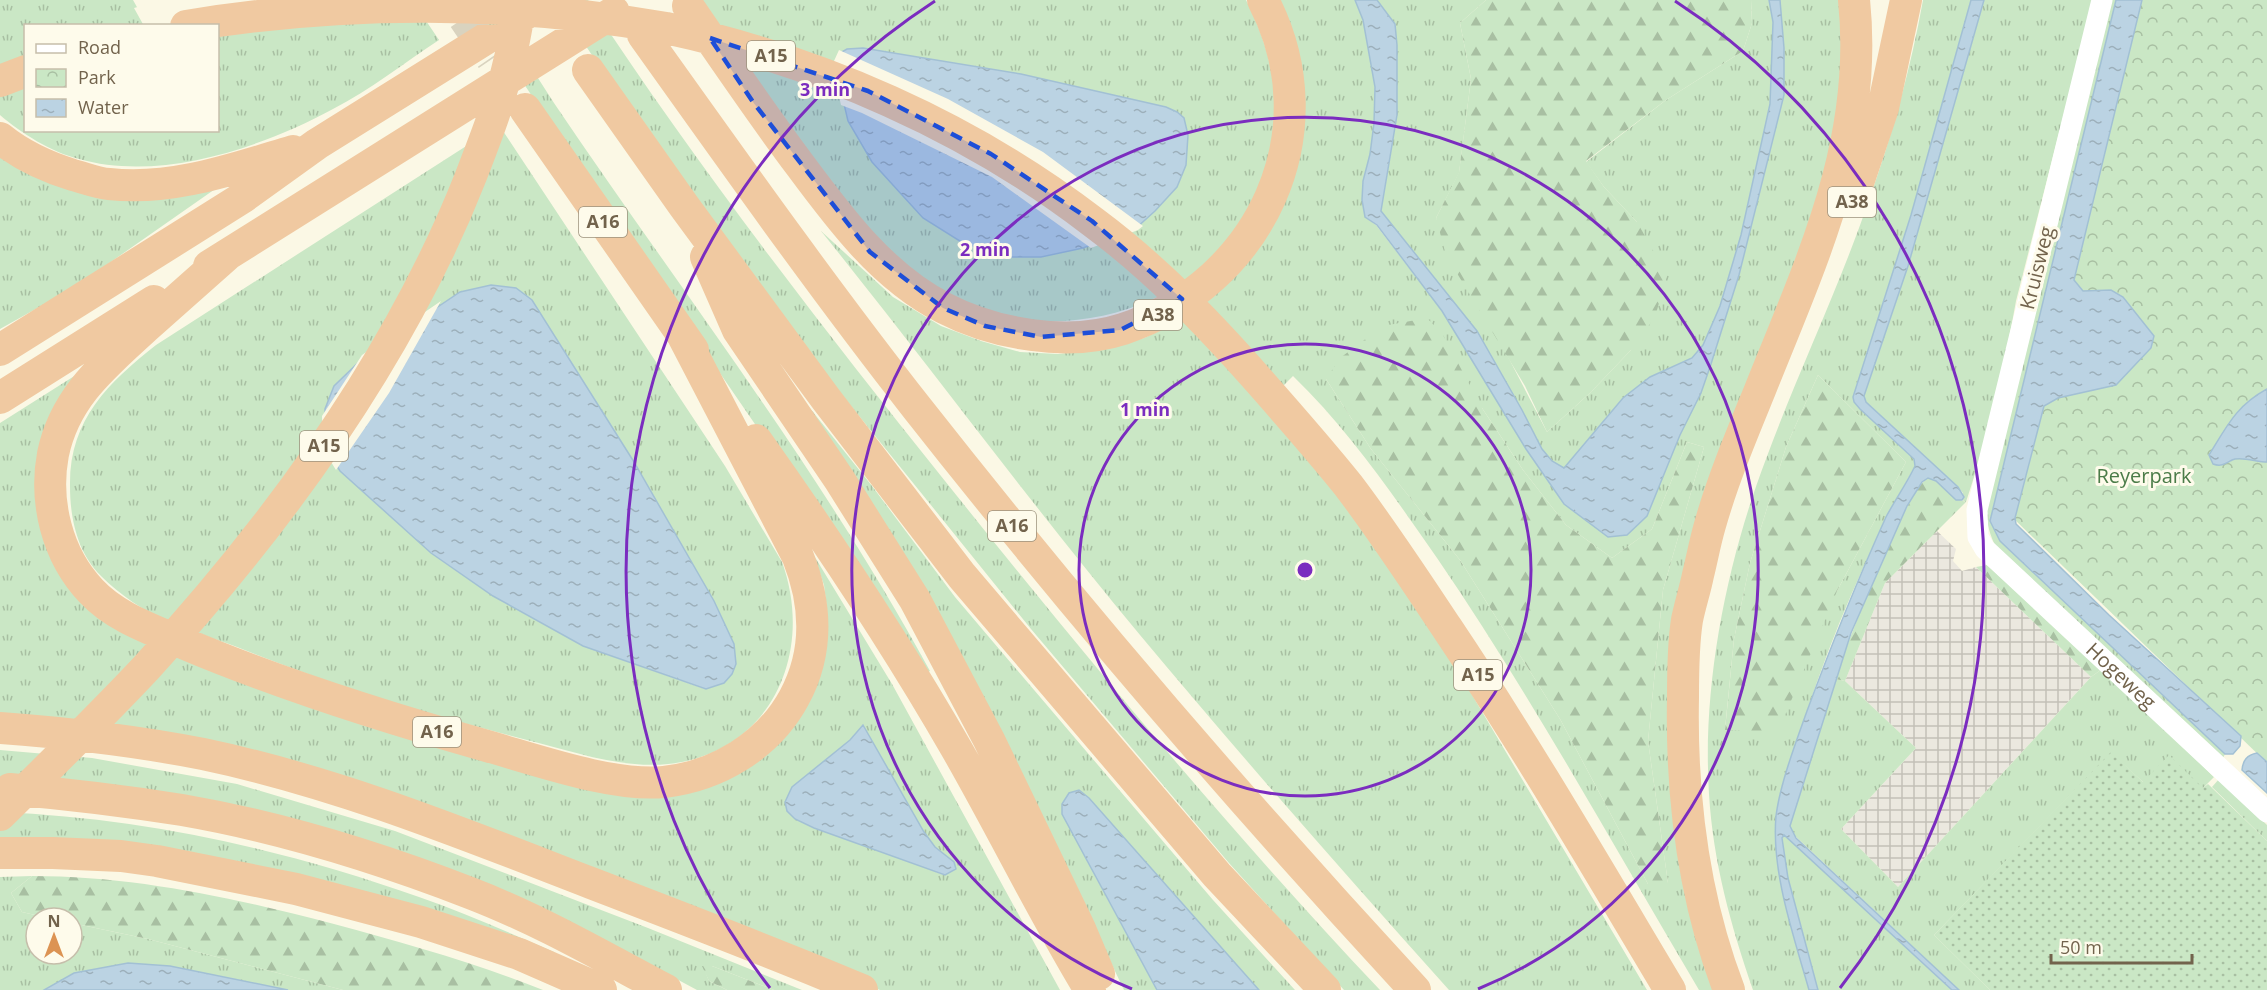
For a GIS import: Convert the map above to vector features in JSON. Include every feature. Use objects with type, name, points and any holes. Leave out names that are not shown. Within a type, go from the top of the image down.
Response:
[{"type":"highway","name":"A15","points":[[195,24],[225,17],[289,8],[356,2],[429,0],[487,2],[570,10],[635,21],[744,47],[868,91],[991,154],[1044,186],[1142,262],[1203,320],[1350,488],[1409,571],[1524,747],[1670,990]]},
{"type":"highway","name":"A15","points":[[0,815],[146,668],[291,494],[356,399],[428,277],[464,195],[490,129],[510,59],[521,0]]},
{"type":"highway","name":"A38","points":[[688,6],[753,102],[834,210],[870,252],[910,286],[943,308],[985,326],[1041,337],[1083,336],[1120,330],[1161,314],[1209,280],[1238,252],[1263,215],[1282,166],[1290,123],[1287,69],[1274,21],[1263,0]]},
{"type":"highway","points":[[1729,990],[1707,919],[1693,859],[1686,806],[1682,737],[1683,669],[1687,621],[1710,526],[1822,232],[1844,161],[1855,94],[1857,27],[1854,0]]},
{"type":"highway","name":"A38","points":[[1760,390],[1844,226],[1882,108],[1906,0]]},
{"type":"highway","points":[[0,398],[626,4]]},
{"type":"highway","points":[[0,350],[242,198],[317,144],[435,71],[554,17]]},
{"type":"highway","name":"A16","points":[[643,35],[790,242],[916,407],[1049,573],[1325,893],[1415,990]]},
{"type":"highway","points":[[588,70],[684,206],[826,399],[962,576],[1217,875],[1325,990]]},
{"type":"highway","points":[[0,81],[24,72]]},
{"type":"highway","name":"A16","points":[[525,109],[830,548],[911,673],[957,750],[1059,938],[1090,990]]},
{"type":"highway","points":[[0,138],[12,148],[55,169],[108,184],[158,185],[202,178],[317,144]]},
{"type":"highway","points":[[684,206],[738,330],[839,479],[915,600],[989,740],[1080,929],[1106,990]]},
{"type":"highway","name":"A16","points":[[226,256],[93,375],[76,399],[62,425],[51,466],[53,515],[65,553],[83,582],[105,604],[121,615],[204,652],[270,677],[420,728],[558,765],[635,782],[666,782],[700,774],[748,750],[784,715],[805,674],[812,645],[812,604],[806,577],[798,557],[682,334]]},
{"type":"highway","points":[[0,728],[104,739],[203,754],[354,795],[454,830],[796,962],[862,990]]},
{"type":"highway","points":[[0,788],[90,797],[184,811],[282,833],[379,861],[483,899],[578,943],[666,990]]},
{"type":"highway","points":[[0,853],[121,856],[296,889],[421,922],[519,954],[601,990]]},
{"type":"street","name":"Kruisweg","points":[[1978,537],[1977,510],[2102,0]]},
{"type":"street","name":"Hogeweg","points":[[1978,537],[1985,549],[2267,812]]},
{"type":"highlighted area","points":[[710,38],[868,91],[991,154],[1092,221],[1182,299],[1120,330],[1041,337],[985,326],[943,308],[870,252],[753,102]]},
{"type":"shaded area","points":[[1937,531],[1956,549],[1953,561],[1962,571],[1976,567],[2091,677],[1898,887],[1841,829],[1916,748],[1845,681],[1885,583]]},
{"type":"green space","points":[[0,0],[133,0],[146,24],[24,24],[24,132],[219,132],[219,26],[412,0],[439,40],[347,102],[305,123],[242,148],[176,164],[110,165],[68,156],[27,135],[0,115]]},
{"type":"green space","points":[[469,0],[488,0],[554,103],[797,453],[888,597],[930,671],[926,673],[579,168]]},
{"type":"green space","points":[[555,0],[588,0],[673,124],[761,245],[945,481],[1157,740],[1267,867],[1380,990],[1344,990],[1229,863],[1031,629],[834,385],[608,79]]},
{"type":"green space","points":[[699,0],[1246,0],[1264,43],[1274,88],[1275,134],[1271,157],[1260,188],[1229,237],[1193,274],[1166,293],[1107,315],[1084,319],[1037,321],[991,312],[954,297],[925,280],[873,237],[853,215]],"holes":[[[863,48],[1021,74],[1166,107],[1177,187],[1136,228],[1041,257],[1007,257],[963,243],[923,218]]]},
{"type":"green space","points":[[1273,0],[1355,0],[1363,20],[1375,87],[1374,123],[1370,154],[1363,181],[1362,200],[1365,217],[1376,225],[1442,311],[1526,449],[1564,504],[1680,435],[1701,393],[1739,275],[1784,95],[1784,48],[1780,0],[1841,0],[1843,63],[1825,173],[1680,607],[1718,990],[1699,990],[1539,718],[1472,611],[1370,464],[1333,418],[1293,376],[1265,404],[1401,575],[1647,990],[1449,990],[1293,814],[1140,635],[821,231],[893,297],[941,326],[1020,352],[1058,354],[1110,348],[1144,338],[1181,321],[1210,299],[1288,185]],"holes":[[[1326,379],[1482,408],[1523,470],[1566,525],[1612,558],[1652,529],[1687,442],[1704,447],[1663,590],[1648,741],[1668,883],[1648,884],[1560,719],[1460,560],[1371,449]]]},
{"type":"green space","points":[[1377,0],[1486,0],[1460,23],[1471,79],[1459,173],[1436,218],[1547,432],[1591,392],[1631,350],[1637,222],[1604,187],[1586,162],[1666,100],[1743,51],[1752,23],[1751,0],[1769,0],[1773,21],[1770,104],[1741,235],[1720,306],[1703,345],[1692,358],[1650,377],[1623,398],[1564,468],[1552,461],[1542,449],[1501,375],[1381,211],[1397,115],[1397,45],[1395,24]]},
{"type":"green space","points":[[1486,0],[1751,0],[1752,23],[1743,51],[1666,100],[1586,161],[1604,187],[1637,222],[1667,275],[1655,317],[1631,350],[1591,392],[1547,432],[1525,386],[1446,255],[1436,218],[1459,172],[1471,79],[1460,23]]},
{"type":"green space","points":[[1923,0],[1971,0],[1911,215],[1853,397],[1860,409],[1914,459],[1915,466],[1880,532],[1849,600],[1821,670],[1777,807],[1775,837],[1780,882],[1809,990],[1753,990],[1724,894],[1711,819],[1709,710],[1720,624],[1729,581],[1752,498],[1778,427],[1845,265],[1885,151],[1913,51]],"holes":[[[1818,375],[1906,462],[1837,591],[1725,729],[1734,639],[1750,563],[1786,447]]]},
{"type":"green space","points":[[1984,0],[2093,0],[2016,301],[1995,402],[1966,502],[1962,500],[1963,493],[1958,487],[1866,402],[1864,396],[1908,266]]},
{"type":"green space","points":[[2109,0],[2116,0],[1990,521],[2000,541],[2225,754],[2223,758],[1997,549],[1987,522],[1986,504]]},
{"type":"green space","name":"Reyerpark","points":[[2122,0],[2267,0],[2267,763],[2012,517]]},
{"type":"green space","points":[[499,125],[725,466],[782,562],[791,596],[793,630],[788,663],[776,693],[758,719],[734,741],[704,756],[668,764],[615,762],[383,700],[184,629],[150,613],[108,583],[86,556],[73,522],[70,486],[71,463],[76,441],[84,422],[107,389],[156,345]],"holes":[[[532,300],[634,462],[714,601],[734,644],[724,683],[705,689],[583,646],[493,596],[431,553],[340,471],[325,409],[334,386],[365,356]]]},
{"type":"green space","points":[[0,149],[46,175],[228,180],[75,287],[0,329]]},
{"type":"green space","points":[[1427,318],[1443,335],[1482,408],[1523,470],[1566,525],[1612,558],[1652,529],[1687,442],[1704,447],[1663,590],[1648,741],[1668,883],[1663,894],[1648,884],[1560,719],[1460,560],[1371,449],[1326,379],[1340,358],[1383,326]]},
{"type":"green space","points":[[87,368],[53,415],[69,581],[562,778],[756,759],[827,610],[824,585],[813,554],[892,684],[1060,990],[880,990],[446,820],[0,721],[0,423]],"holes":[[[863,725],[924,832],[935,847],[944,875],[795,819],[792,787],[850,740]]]},
{"type":"green space","points":[[1818,375],[1906,462],[1837,591],[1778,732],[1725,730],[1734,639],[1750,563],[1786,447]]},
{"type":"green space","points":[[805,402],[872,486],[955,597],[1213,900],[1295,990],[1259,990],[1185,909],[1095,876],[1157,990],[1124,990],[1065,866]]},
{"type":"green space","points":[[1928,478],[1936,481],[1954,498],[1966,502],[1885,583],[1845,681],[1835,679],[1863,604],[1892,538],[1918,488]]},
{"type":"green space","points":[[1987,565],[2102,669],[2091,677],[1976,567]]},
{"type":"green space","points":[[2102,669],[2214,777],[2203,788],[2143,782],[2111,753],[1934,935],[1990,990],[1959,990],[1793,834],[1790,826],[1835,679],[1845,681],[1916,748],[1841,829],[1898,887],[2091,677]]},
{"type":"green space","points":[[0,750],[92,758],[237,784],[395,831],[802,990],[774,990],[712,966],[703,966],[709,981],[727,990],[697,990],[602,939],[73,781],[0,777]]},
{"type":"green space","points":[[2111,752],[2143,782],[2169,755],[2203,788],[2208,784],[2267,841],[2267,990],[1990,990],[1934,935]]},
{"type":"green space","points":[[2219,779],[2267,825],[2267,841],[2212,787]]},
{"type":"green space","points":[[0,812],[54,815],[160,829],[317,864],[419,897],[554,952],[552,954],[0,841]]},
{"type":"green space","points":[[1784,835],[1952,990],[1818,990],[1788,878],[1782,838]]},
{"type":"green space","points":[[32,876],[11,893],[24,912],[24,966],[84,966],[84,926],[148,939],[343,990],[288,990],[170,966],[128,963],[74,973],[44,990],[0,990],[0,877]]},
{"type":"green space","points":[[32,876],[109,880],[184,890],[334,924],[413,946],[543,990],[343,990],[148,939],[84,926],[84,906],[24,906],[24,912],[22,912],[11,893]]},
{"type":"green space","points":[[702,966],[712,966],[774,990],[727,990],[709,981]]},
{"type":"water","points":[[1355,0],[1377,0],[1395,24],[1397,115],[1381,211],[1477,331],[1542,449],[1552,461],[1564,468],[1623,398],[1650,377],[1692,358],[1703,345],[1720,306],[1741,235],[1770,104],[1773,22],[1769,0],[1780,0],[1784,48],[1784,95],[1739,275],[1701,393],[1680,435],[1647,516],[1627,535],[1608,537],[1564,504],[1526,449],[1442,311],[1377,225],[1365,217],[1362,200],[1363,181],[1370,154],[1374,123],[1375,87],[1363,20]]},
{"type":"water","points":[[1971,0],[1984,0],[1908,266],[1864,396],[1866,402],[1958,487],[1964,497],[1962,500],[1956,500],[1936,481],[1928,478],[1922,482],[1907,506],[1851,633],[1790,826],[1796,838],[1959,990],[1952,990],[1784,835],[1782,838],[1788,878],[1818,990],[1809,990],[1780,882],[1775,837],[1776,816],[1785,777],[1816,687],[1886,517],[1915,466],[1914,459],[1860,409],[1853,397],[1911,215]]},
{"type":"water","points":[[2116,0],[2142,0],[2074,280],[2083,291],[2111,290],[2123,297],[2154,336],[2151,348],[2116,385],[2058,398],[2044,406],[2015,518],[2016,524],[2109,615],[2241,736],[2240,746],[2233,754],[2225,754],[2000,541],[1990,521]]},
{"type":"water","points":[[863,48],[1021,74],[1166,107],[1184,118],[1188,135],[1186,165],[1177,187],[1136,228],[1083,248],[1041,257],[1007,257],[963,243],[923,218],[872,162],[848,121],[837,74],[840,53],[847,49]]},
{"type":"water","points":[[491,285],[516,288],[532,300],[634,462],[714,601],[734,644],[736,664],[732,674],[724,683],[706,689],[583,646],[493,596],[431,553],[340,471],[326,448],[325,409],[334,386],[365,356],[460,292]]},
{"type":"water","points":[[2267,389],[2267,462],[2239,459],[2221,465],[2213,464],[2209,455],[2227,426],[2247,402]]},
{"type":"water","points":[[863,725],[924,832],[935,847],[954,862],[956,869],[945,875],[814,828],[795,819],[787,811],[785,802],[792,787],[850,740]]},
{"type":"water","points":[[2257,753],[2267,762],[2267,793],[2242,770],[2246,758]]},
{"type":"water","points":[[1079,790],[1089,798],[1259,990],[1157,990],[1062,814],[1062,804],[1069,793]]},
{"type":"water","points":[[128,963],[170,966],[288,990],[44,990],[74,973]]},
{"type":"pier","points":[[162,0],[265,0],[216,24],[143,24],[134,8]]},
{"type":"pier","points":[[839,50],[948,99],[1043,152],[1143,226],[1091,248],[992,177],[862,113],[841,105],[834,74],[834,61]]},
{"type":"pier","points":[[441,301],[389,393],[336,470],[323,449],[322,416],[362,355]]},
{"type":"tunnel","points":[[464,18],[492,59]]}]
